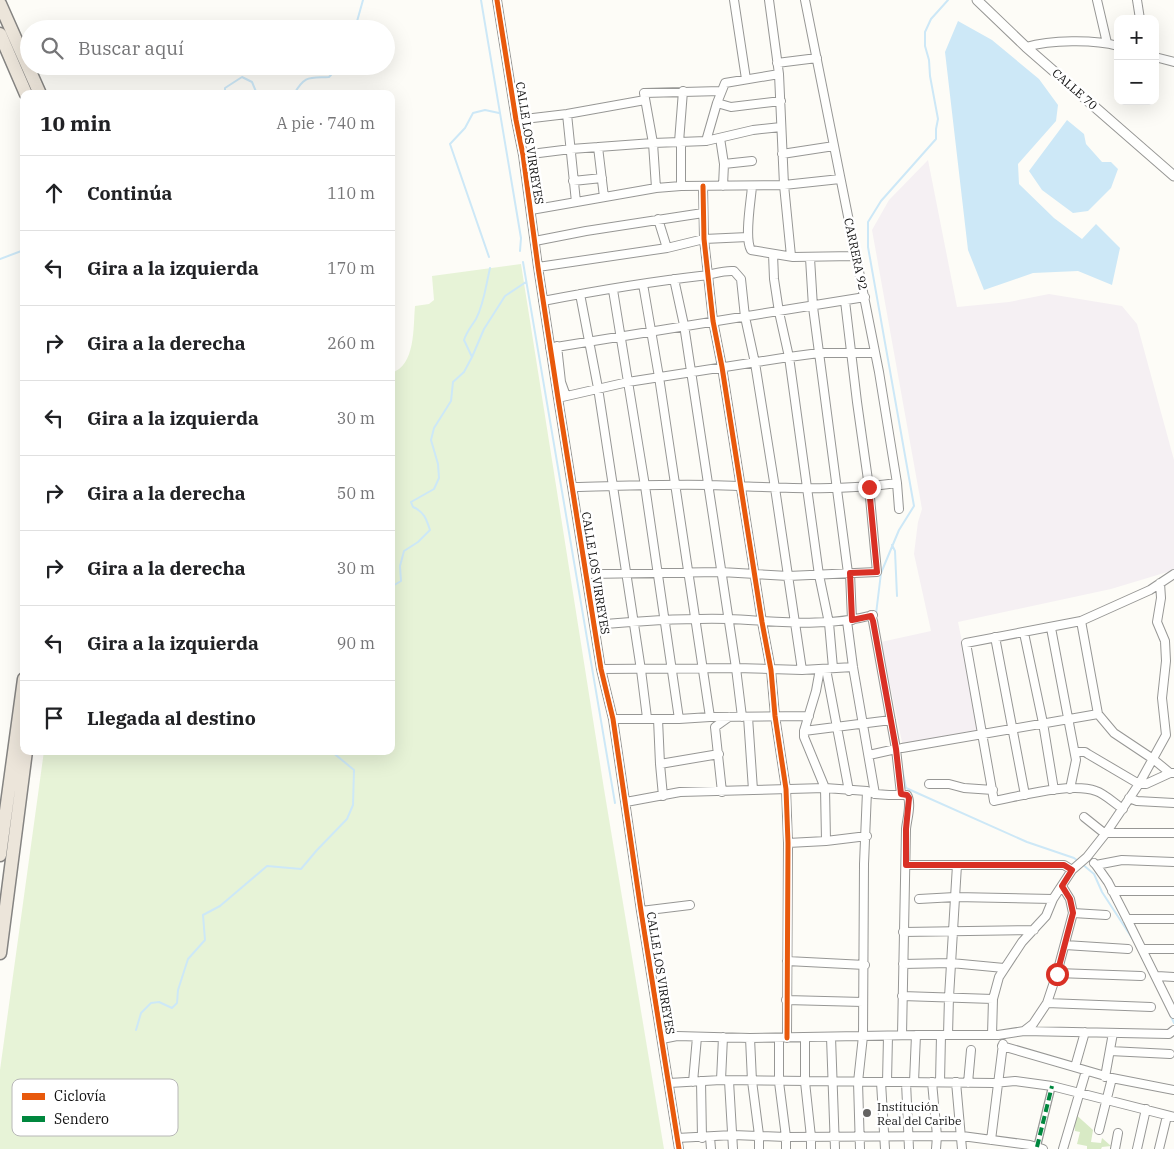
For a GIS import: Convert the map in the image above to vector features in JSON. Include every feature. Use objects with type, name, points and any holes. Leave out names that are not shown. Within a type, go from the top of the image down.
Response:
[{"type":"highway","points":[[0,4],[20,49]]},
{"type":"highway","points":[[0,34],[24,90]]},
{"type":"highway","points":[[32,75],[38,90]]},
{"type":"highway","points":[[0,855],[20,708]]},
{"type":"highway","points":[[0,952],[25,755]]},
{"type":"street","name":"CALLE LOS VIRREYES","points":[[497,0],[523,155],[543,301],[554,347],[562,397],[572,487],[602,669],[613,719],[679,1149]]},
{"type":"street","points":[[734,0],[746,79]]},
{"type":"street","points":[[769,0],[779,74],[784,186],[791,256]]},
{"type":"street","name":"CARRERA 92","points":[[805,0],[855,256],[865,297],[897,483],[899,509]]},
{"type":"street","name":"CALLE 70","points":[[976,0],[1026,47],[1174,176]]},
{"type":"street","points":[[1096,0],[1106,43]]},
{"type":"street","points":[[1136,0],[1139,15]]},
{"type":"street","points":[[1026,47],[1043,42],[1106,43],[1114,45]]},
{"type":"street","points":[[777,63],[817,58]]},
{"type":"street","points":[[1159,58],[1174,62]]},
{"type":"street","points":[[706,141],[721,91],[726,83],[779,74]]},
{"type":"street","points":[[681,186],[680,142],[683,91]]},
{"type":"street","points":[[656,188],[653,142],[644,93],[721,91]]},
{"type":"street","points":[[516,120],[567,114],[645,100]]},
{"type":"street","points":[[717,103],[731,107],[781,101]]},
{"type":"street","points":[[567,114],[576,202]]},
{"type":"street","points":[[523,155],[653,142],[706,141],[753,130],[781,127]]},
{"type":"street","points":[[720,138],[724,164],[724,186]]},
{"type":"street","points":[[782,154],[834,146]]},
{"type":"street","points":[[598,147],[604,197]]},
{"type":"street","points":[[724,164],[752,161]]},
{"type":"street","points":[[574,181],[602,178]]},
{"type":"street","points":[[531,210],[656,188],[681,186],[784,186],[840,180]]},
{"type":"street","points":[[703,186],[704,239],[713,321],[742,486],[771,670],[775,716],[786,789],[788,843],[787,961],[786,1000],[779,1082],[786,1149]]},
{"type":"street","points":[[752,186],[748,237],[751,250],[810,258],[855,256]]},
{"type":"street","points":[[535,241],[703,213]]},
{"type":"street","points":[[658,219],[667,248]]},
{"type":"street","points":[[538,267],[667,248],[704,239],[748,237]]},
{"type":"street","points":[[773,254],[774,279],[779,312],[789,357],[819,575],[829,623],[826,669],[849,791]]},
{"type":"street","points":[[810,258],[813,306],[836,488],[849,573],[849,620],[853,667],[875,794]]},
{"type":"street","points":[[543,301],[708,275],[717,271],[734,271],[740,279],[745,317],[755,363],[776,488],[802,670]]},
{"type":"street","points":[[674,279],[684,325],[745,717],[753,790]]},
{"type":"street","points":[[643,284],[652,330],[711,717],[715,727],[722,792]]},
{"type":"street","points":[[613,290],[645,486],[679,720]]},
{"type":"street","points":[[580,294],[598,388],[647,718]]},
{"type":"street","points":[[554,347],[865,297]]},
{"type":"street","points":[[586,574],[721,572],[788,576],[877,572],[869,487],[845,301]]},
{"type":"street","points":[[562,397],[628,382],[789,357],[819,353],[874,353]]},
{"type":"street","points":[[572,487],[708,485],[836,488],[869,487],[897,483]]},
{"type":"street","points":[[1123,808],[1098,792],[1088,789],[1054,790],[994,800],[966,643],[1080,621],[1150,590],[1174,574]]},
{"type":"street","points":[[992,1036],[993,999],[999,977],[1004,968],[1022,942],[1046,916],[1053,899],[1062,886],[1106,833],[1139,784],[1166,735],[1162,698],[1166,661],[1165,641],[1157,622],[1161,598],[1160,583]]},
{"type":"street","points":[[595,626],[633,621],[664,620],[829,623],[872,615],[891,720],[899,749],[901,794]]},
{"type":"street","points":[[1080,621],[1098,714],[1114,733],[1172,773]]},
{"type":"street","points":[[1051,628],[1076,760],[1070,789]]},
{"type":"street","points":[[1024,633],[1043,723],[1054,790]]},
{"type":"street","points":[[995,637],[1025,795]]},
{"type":"street","points":[[602,669],[736,668],[802,670],[853,667]]},
{"type":"street","points":[[826,669],[804,731],[805,742],[825,788],[826,841]]},
{"type":"street","points":[[869,755],[982,733],[1098,714]]},
{"type":"street","points":[[613,719],[647,718],[679,720],[711,717],[809,716]]},
{"type":"street","points":[[715,727],[729,717]]},
{"type":"street","points":[[658,719],[663,796]]},
{"type":"street","points":[[804,731],[891,720]]},
{"type":"street","points":[[1166,735],[1174,740]]},
{"type":"street","points":[[1074,752],[1084,752],[1108,764],[1139,784],[1146,784],[1172,773]]},
{"type":"street","points":[[660,764],[718,754]]},
{"type":"street","points":[[929,784],[948,784],[964,788],[993,790]]},
{"type":"street","points":[[626,802],[680,792],[825,788],[849,791],[867,790],[875,794],[907,795],[909,798],[906,829],[902,964],[902,1035]]},
{"type":"street","points":[[860,1149],[858,1082],[863,1036],[864,864],[867,836],[867,790]]},
{"type":"street","points":[[1129,798],[1137,801],[1174,803]]},
{"type":"street","points":[[1084,817],[1106,833],[1174,833]]},
{"type":"street","points":[[788,843],[867,836]]},
{"type":"street","points":[[906,865],[1064,865],[1080,863],[1096,865],[1122,860],[1174,862]]},
{"type":"street","points":[[936,1149],[936,1082],[945,1035],[949,997],[957,865]]},
{"type":"street","points":[[1096,865],[1100,868],[1127,919],[1173,1011]]},
{"type":"street","points":[[1024,1031],[1033,1024],[1046,1003],[1057,974],[1073,913],[1070,899],[1062,886]]},
{"type":"street","points":[[1112,891],[1174,891]]},
{"type":"street","points":[[918,899],[955,897],[1053,899]]},
{"type":"street","points":[[641,911],[690,905]]},
{"type":"street","points":[[1073,913],[1106,915]]},
{"type":"street","points":[[1127,919],[1174,919]]},
{"type":"street","points":[[903,932],[1034,930]]},
{"type":"street","points":[[1064,945],[1128,949]]},
{"type":"street","points":[[1142,948],[1174,948]]},
{"type":"street","points":[[787,961],[864,965]]},
{"type":"street","points":[[902,964],[951,963],[1004,968]]},
{"type":"street","points":[[1057,974],[1141,976]]},
{"type":"street","points":[[1157,976],[1174,977]]},
{"type":"street","points":[[902,996],[993,999]]},
{"type":"street","points":[[786,1000],[864,1002]]},
{"type":"street","points":[[1046,1003],[1151,1007]]},
{"type":"street","points":[[662,1039],[677,1036],[750,1038],[902,1035],[992,1036],[1024,1031],[1169,1034],[1174,1030]]},
{"type":"street","points":[[1075,1067],[1085,1032]]},
{"type":"street","points":[[1098,1130],[1106,1100],[1113,1033]]},
{"type":"street","points":[[991,1140],[1004,1034]]},
{"type":"street","points":[[909,1149],[910,1082],[916,1035]]},
{"type":"street","points":[[885,1149],[884,1082],[888,1036]]},
{"type":"street","points":[[697,1037],[697,1082],[706,1137],[711,1149]]},
{"type":"street","points":[[723,1037],[725,1080],[734,1149]]},
{"type":"street","points":[[830,1037],[836,1137],[835,1149]]},
{"type":"street","points":[[750,1038],[752,1082],[760,1136],[759,1149]]},
{"type":"street","points":[[805,1038],[805,1082],[812,1137],[811,1149]]},
{"type":"street","points":[[1002,1046],[1109,1077],[1174,1090]]},
{"type":"street","points":[[968,1082],[971,1050]]},
{"type":"street","points":[[1110,1050],[1170,1054]]},
{"type":"street","points":[[1063,1149],[1086,1071]]},
{"type":"street","points":[[669,1083],[725,1080],[752,1082],[1015,1081],[1080,1092],[1170,1117],[1159,1149]]},
{"type":"street","points":[[956,1082],[962,1149]]},
{"type":"street","points":[[677,1138],[733,1135],[786,1137],[962,1136],[991,1140],[1000,1145],[1035,1148],[1052,1086]]},
{"type":"street","points":[[1137,1149],[1146,1109]]},
{"type":"street","points":[[1115,1149],[1118,1134]]},
{"type":"shaded area","points":[[928,160],[957,307],[1009,302],[1049,294],[1122,306],[1137,324],[1174,460],[1174,570],[1111,589],[958,622],[980,730],[903,747],[881,642],[931,631],[914,554],[918,522],[922,509],[872,230],[889,200]]},
{"type":"green space","points":[[521,264],[604,789],[664,1149],[0,1149],[0,1070],[43,755],[395,755],[395,371],[405,363],[412,345],[415,306],[429,304],[434,300],[432,276]]},
{"type":"green space","points":[[1073,1112],[1093,1130],[1091,1142],[1101,1143],[1102,1138],[1111,1146],[1102,1147],[1101,1149],[1087,1149],[1087,1146],[1077,1144],[1080,1132],[1075,1131]]},
{"type":"water","points":[[958,21],[992,40],[1039,79],[1058,105],[1056,121],[1018,164],[1019,184],[1054,218],[1082,239],[1096,224],[1120,248],[1112,285],[1078,271],[1033,273],[984,290],[968,250],[945,52]]},
{"type":"water","points":[[1067,120],[1084,134],[1086,144],[1102,162],[1111,162],[1118,169],[1111,188],[1088,211],[1073,213],[1042,190],[1029,171]]},
{"type":"waterway","points":[[357,20],[363,0]]},
{"type":"waterway","points":[[481,0],[521,238],[520,251]]},
{"type":"waterway","points":[[876,614],[881,573],[899,530],[914,506],[868,247],[868,222],[881,201],[936,139],[938,119],[925,46],[925,32],[931,19],[948,0]]},
{"type":"waterway","points":[[297,90],[301,83],[308,79],[329,77],[331,75]]},
{"type":"waterway","points":[[225,90],[225,88],[242,77],[252,82],[255,90]]},
{"type":"waterway","points":[[489,257],[450,144],[465,128],[473,113],[485,110],[499,113]]},
{"type":"waterway","points":[[0,259],[20,252]]},
{"type":"waterway","points":[[523,262],[615,803]]},
{"type":"waterway","points":[[395,585],[401,581],[400,566],[404,551],[418,542],[430,530],[424,516],[413,507],[411,502],[434,489],[439,478],[438,464],[431,440],[434,428],[451,401],[453,382],[464,372],[472,357],[464,340],[481,307],[490,268]]},
{"type":"waterway","points":[[472,357],[484,329],[505,296],[526,282]]},
{"type":"waterway","points":[[892,545],[895,551],[897,596]]},
{"type":"waterway","points":[[136,1030],[141,1013],[151,1003],[159,1002],[172,1008],[177,1003],[178,990],[188,959],[205,940],[203,915],[220,906],[267,866],[301,869],[347,819],[353,805],[354,770],[336,755]]},
{"type":"waterway","points":[[901,764],[906,788],[1027,842],[1078,861]]},
{"type":"waterway","points":[[1082,864],[1094,874],[1102,892],[1132,938]]},
{"type":"waterway","points":[[1169,1012],[1174,1023]]},
{"type":"marked path","points":[[1037,1147],[1052,1086]]},
{"type":"cycle path","points":[[497,0],[523,155],[538,267],[601,669],[613,719],[679,1149]]},
{"type":"cycle path","points":[[703,186],[704,239],[713,321],[771,670],[775,716],[786,789],[788,843],[787,1038]]},
{"type":"place","name":"Institución Real del Caribe","points":[[867,1113]]},
{"type":"route","points":[[869,487],[877,572],[850,573],[852,620],[871,616],[873,621],[896,749],[901,794],[909,796],[906,829],[906,865],[1064,865],[1072,870],[1062,886],[1070,899],[1073,913],[1057,974]]}]
